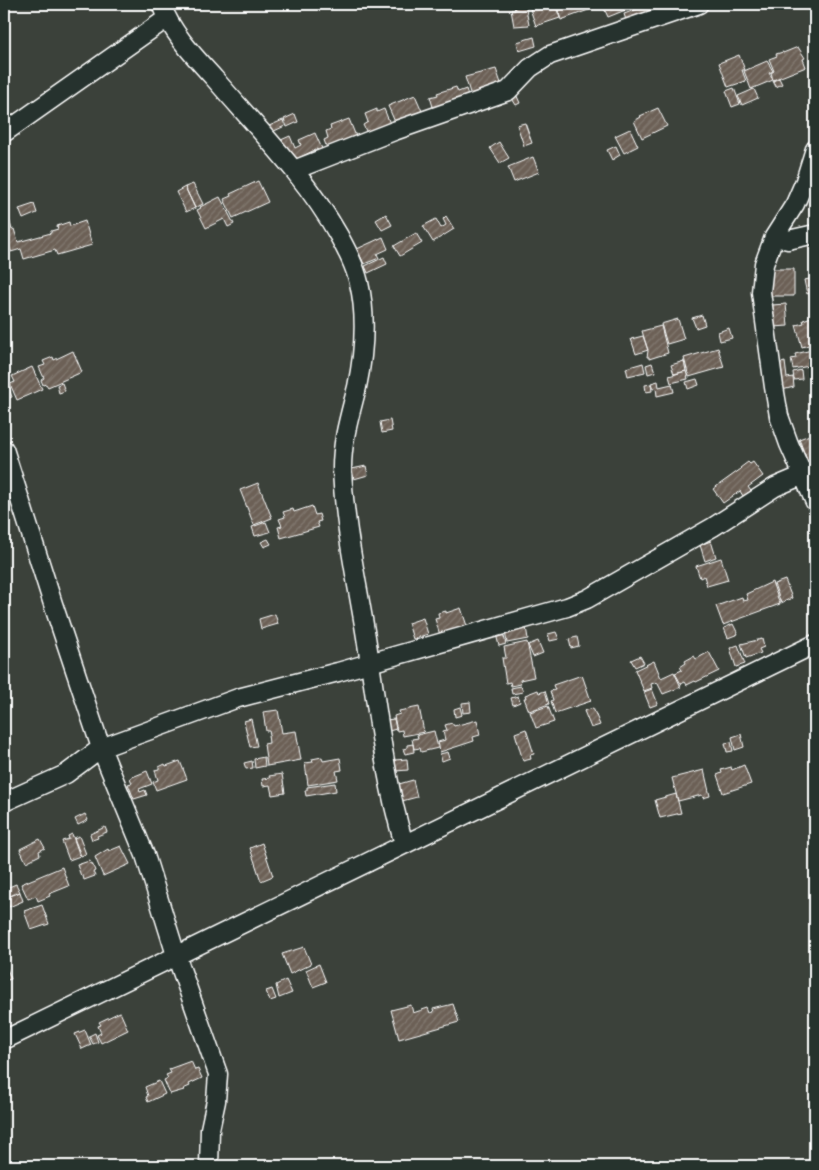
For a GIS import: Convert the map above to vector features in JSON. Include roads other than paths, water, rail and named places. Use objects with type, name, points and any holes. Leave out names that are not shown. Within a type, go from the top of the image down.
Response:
[{"type":"street","points":[[294,170],[394,131],[508,91],[530,68],[550,55],[699,4]]},
{"type":"street","points":[[4,133],[164,11],[200,63],[294,170],[330,220],[350,255],[359,281],[364,337],[357,387],[348,418],[342,468],[349,532],[386,768],[395,814],[404,844]]},
{"type":"street","points":[[815,149],[805,181],[795,204],[774,237],[764,264],[761,292],[779,416],[789,444],[809,473],[815,502]]},
{"type":"street","points":[[774,237],[788,240],[815,234]]},
{"type":"street","points":[[4,449],[101,748],[145,855],[176,955],[218,1074],[216,1101],[210,1129],[209,1166]]},
{"type":"street","points":[[4,802],[66,774],[101,748],[238,698],[370,663],[567,607],[587,599],[713,527],[775,487],[809,473]]},
{"type":"street","points":[[4,1040],[815,644]]}]
